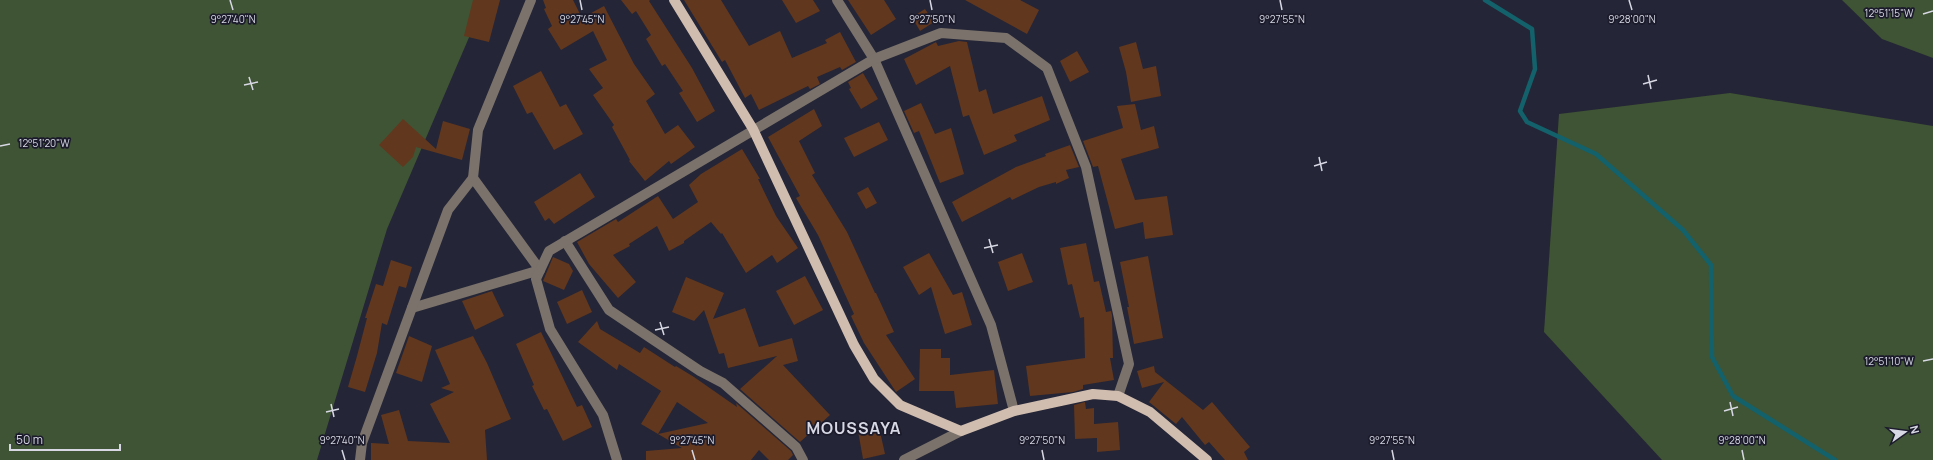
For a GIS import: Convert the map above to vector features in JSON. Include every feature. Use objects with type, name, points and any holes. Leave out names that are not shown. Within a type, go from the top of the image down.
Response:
[{"type":"main road","points":[[674,0],[753,129],[854,345],[874,379],[900,405],[961,430],[1014,411],[1093,394],[1118,396],[1150,412],[1207,460]]},
{"type":"street","points":[[360,460],[362,443],[448,210],[473,178],[478,130],[531,0]]},
{"type":"street","points":[[837,0],[874,59],[991,325],[1014,411]]},
{"type":"street","points":[[617,460],[603,415],[550,329],[536,279],[549,251],[753,129],[874,59],[941,33],[1006,38],[1047,68],[1086,167],[1129,364],[1118,396]]},
{"type":"street","points":[[473,178],[540,270]]},
{"type":"street","points":[[566,241],[609,310],[700,372],[723,383],[796,447],[803,460]]},
{"type":"street","points":[[412,308],[540,270]]},
{"type":"street","points":[[904,460],[961,430]]},
{"type":"green space","points":[[0,0],[485,0],[387,229],[317,460],[0,460]]},
{"type":"green space","points":[[1842,0],[1933,0],[1933,58],[1882,39]]},
{"type":"green space","points":[[1730,93],[1933,126],[1933,460],[1662,460],[1544,332],[1559,114]]},
{"type":"building","points":[[473,0],[500,0],[489,42],[464,36]]},
{"type":"building","points":[[543,0],[573,0],[582,18],[604,6],[634,64],[655,94],[646,101],[665,134],[678,125],[695,147],[671,164],[669,161],[645,181],[629,161],[630,160],[612,127],[614,125],[593,95],[603,88],[589,69],[607,60],[593,31],[561,50],[548,29],[552,26],[544,9],[546,8]]},
{"type":"building","points":[[621,0],[650,0],[649,1],[692,68],[715,111],[697,122],[679,93],[683,91],[665,64],[662,66],[646,39],[651,35],[636,11],[632,14]]},
{"type":"building","points":[[684,0],[721,0],[749,46],[780,31],[792,58],[827,43],[825,40],[840,32],[856,62],[842,70],[840,67],[817,77],[820,84],[810,89],[808,86],[759,110],[751,94],[745,98],[725,60],[722,62]]},
{"type":"building","points":[[782,0],[813,0],[820,11],[796,23]]},
{"type":"building","points":[[848,0],[884,0],[896,19],[871,35]]},
{"type":"building","points":[[965,0],[1020,0],[1039,10],[1027,34]]},
{"type":"building","points":[[925,9],[934,22],[920,31],[912,17]]},
{"type":"building","points":[[959,41],[967,42],[979,92],[986,89],[993,114],[1042,96],[1050,120],[1014,135],[1017,141],[984,155],[969,115],[963,117],[950,66],[916,85],[904,59],[936,42],[938,46]]},
{"type":"building","points":[[1136,42],[1143,69],[1156,66],[1161,96],[1131,102],[1126,72],[1119,47]]},
{"type":"building","points":[[1077,51],[1089,72],[1070,82],[1060,61]]},
{"type":"building","points":[[541,71],[560,107],[566,104],[583,134],[554,150],[532,112],[527,114],[513,86]]},
{"type":"building","points":[[863,73],[878,99],[861,109],[849,89],[851,88],[848,82]]},
{"type":"building","points":[[921,103],[935,134],[951,128],[964,174],[940,183],[919,131],[914,133],[904,111]]},
{"type":"building","points":[[1135,104],[1141,130],[1154,126],[1159,148],[1121,159],[1135,200],[1167,196],[1173,235],[1145,239],[1143,222],[1115,229],[1098,166],[1093,167],[1083,141],[1123,128],[1117,106]]},
{"type":"building","points":[[814,109],[822,126],[799,141],[815,173],[812,175],[847,232],[894,332],[886,335],[915,379],[896,392],[864,343],[851,316],[854,314],[818,235],[796,198],[800,196],[768,137]]},
{"type":"building","points":[[403,119],[436,149],[443,121],[470,129],[462,160],[416,147],[413,157],[403,167],[379,145]]},
{"type":"building","points":[[879,122],[888,140],[854,157],[844,138]]},
{"type":"building","points":[[1070,145],[1079,167],[1066,170],[1069,178],[1056,184],[1056,182],[1039,187],[1012,200],[1010,197],[962,222],[952,202],[1016,167]]},
{"type":"building","points":[[742,149],[760,179],[758,179],[776,216],[798,248],[777,263],[772,255],[746,273],[722,233],[721,234],[711,222],[684,241],[684,243],[669,251],[657,226],[629,244],[630,246],[613,255],[636,282],[618,298],[589,264],[577,242],[616,219],[618,222],[658,196],[673,219],[698,202],[689,185],[701,174]]},
{"type":"building","points":[[580,173],[595,197],[554,224],[549,218],[545,221],[534,202]]},
{"type":"building","points":[[868,187],[877,203],[866,209],[857,193]]},
{"type":"building","points":[[1086,243],[1094,282],[1099,281],[1106,312],[1111,311],[1112,315],[1113,358],[1110,358],[1114,380],[1083,385],[1083,389],[1073,392],[1030,396],[1026,366],[1085,358],[1084,317],[1080,318],[1072,284],[1068,285],[1060,248]]},
{"type":"building","points":[[929,253],[953,295],[962,292],[972,325],[945,334],[931,287],[919,295],[903,267]]},
{"type":"building","points":[[1022,253],[1033,282],[1008,291],[998,262]]},
{"type":"building","points":[[1148,256],[1163,338],[1134,344],[1127,307],[1129,307],[1120,262]]},
{"type":"building","points":[[553,257],[569,264],[573,271],[564,290],[543,281]]},
{"type":"building","points":[[391,260],[412,267],[406,288],[399,286],[387,325],[382,323],[377,353],[365,392],[348,387],[367,318],[365,318],[376,284],[383,286]]},
{"type":"building","points":[[805,276],[823,310],[794,325],[776,291]]},
{"type":"building","points":[[686,277],[724,293],[713,319],[745,308],[759,347],[792,338],[798,361],[783,365],[830,415],[800,442],[740,389],[777,356],[728,368],[724,353],[719,354],[704,310],[694,321],[672,312]]},
{"type":"building","points":[[582,290],[592,312],[567,324],[557,302]]},
{"type":"building","points":[[492,291],[504,316],[475,330],[462,301]]},
{"type":"building","points":[[597,321],[600,329],[640,353],[644,347],[675,367],[676,366],[694,377],[737,407],[736,403],[791,451],[793,455],[788,460],[769,460],[759,450],[751,460],[646,460],[646,451],[682,448],[658,434],[641,424],[661,391],[619,364],[617,370],[578,342]],"holes":[[[677,402],[708,423],[658,434]]]},
{"type":"building","points":[[541,332],[577,407],[582,405],[592,427],[563,441],[547,409],[544,410],[532,386],[534,385],[516,344]]},
{"type":"building","points":[[409,336],[432,346],[422,382],[396,373]]},
{"type":"building","points":[[473,336],[487,363],[511,419],[485,430],[487,460],[371,460],[371,443],[389,444],[381,415],[399,410],[408,441],[450,443],[430,404],[454,392],[441,388],[450,384],[435,350]]},
{"type":"building","points":[[920,349],[941,349],[941,358],[950,358],[950,375],[994,370],[998,404],[956,408],[954,391],[919,391]]},
{"type":"building","points":[[1154,366],[1155,372],[1203,410],[1212,402],[1250,447],[1244,452],[1248,460],[1225,460],[1209,442],[1205,445],[1182,417],[1176,424],[1149,402],[1164,382],[1142,388],[1137,371]]},
{"type":"building","points":[[1085,402],[1086,409],[1094,408],[1094,424],[1118,422],[1120,450],[1097,452],[1097,438],[1075,439],[1074,405]]},
{"type":"building","points":[[879,427],[885,454],[863,459],[858,431]]},
{"type":"waterway","points":[[1485,0],[1532,29],[1535,69],[1520,111],[1527,122],[1596,154],[1683,230],[1711,265],[1712,357],[1733,396],[1835,460]]},
{"type":"district","name":"MOUSSAYA","points":[[854,428]]}]
